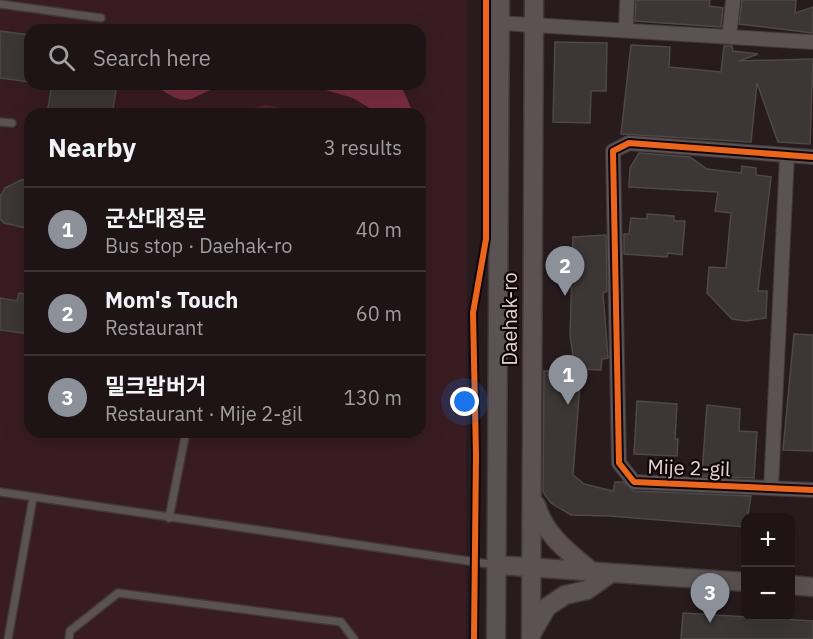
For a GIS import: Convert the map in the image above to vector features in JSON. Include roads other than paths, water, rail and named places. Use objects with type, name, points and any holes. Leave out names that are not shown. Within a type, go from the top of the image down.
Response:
[{"type":"street","name":"Daehak-ro","points":[[496,639],[500,0]]},
{"type":"street","name":"Daehak-ro","points":[[531,637],[534,0]]},
{"type":"street","points":[[626,30],[627,0]]},
{"type":"street","points":[[729,37],[733,0]]},
{"type":"street","points":[[501,23],[813,42]]},
{"type":"street","name":"Mije 2-gil","points":[[813,157],[629,143],[613,151],[619,463],[634,482],[813,490]]},
{"type":"street","points":[[771,488],[787,156]]},
{"type":"street","points":[[532,495],[541,520],[555,540],[591,571]]},
{"type":"street","points":[[496,565],[741,582]]},
{"type":"street","points":[[531,637],[547,607],[565,595],[586,590],[611,573]]},
{"type":"street","points":[[795,585],[813,587]]},
{"type":"lane","points":[[0,4],[101,18]]},
{"type":"lane","points":[[0,122],[12,123]]},
{"type":"lane","points":[[169,518],[185,438]]},
{"type":"lane","points":[[0,492],[496,565]]},
{"type":"lane","points":[[8,639],[33,498]]},
{"type":"lane","points":[[69,639],[70,631],[118,593],[341,622],[354,639]]},
{"type":"place","name":"Mom's Touch","points":[[565,296]]},
{"type":"place","name":"군산대정문","points":[[568,405]]},
{"type":"place","name":"밀크밥버거","points":[[710,623]]}]
